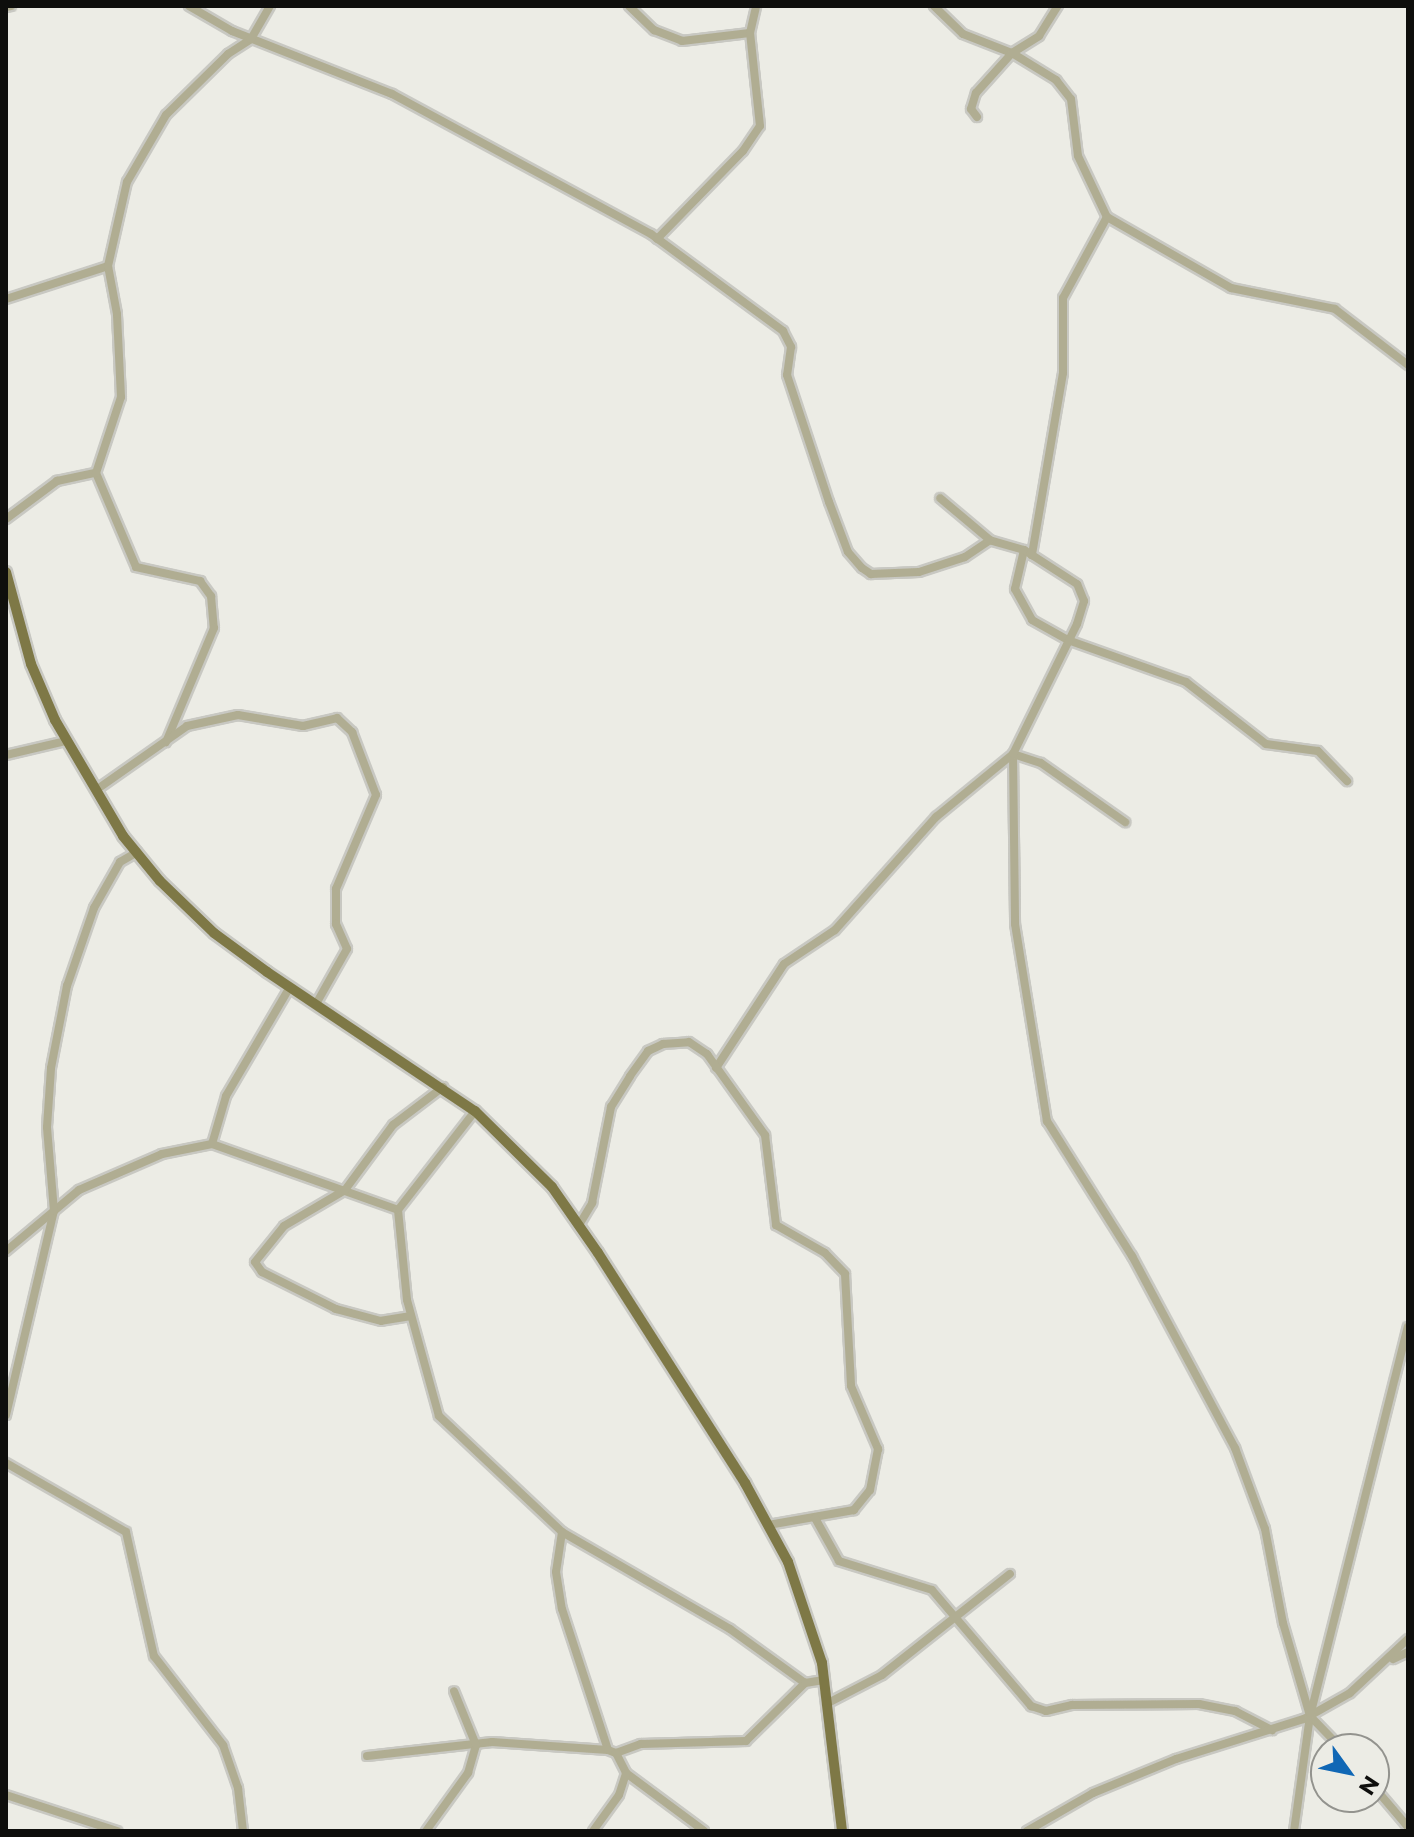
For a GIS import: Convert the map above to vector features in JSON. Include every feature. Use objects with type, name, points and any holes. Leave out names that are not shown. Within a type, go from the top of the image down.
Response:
[{"type":"main road","points":[[6,572],[31,664],[66,741],[137,852],[214,933],[475,1111],[552,1187],[579,1225],[768,1525],[808,1612],[828,1703],[842,1831]]},
{"type":"street","points":[[189,6],[232,31],[392,94],[657,239],[783,331],[791,347],[787,375],[829,502],[848,552],[862,568],[871,574],[919,572],[965,557],[990,540]]},
{"type":"street","points":[[166,742],[214,628],[211,596],[200,581],[136,567],[96,473],[107,450],[123,375],[108,266],[127,182],[166,115],[230,52],[251,39],[270,6]]},
{"type":"street","points":[[629,6],[654,30],[682,41],[750,33]]},
{"type":"street","points":[[657,239],[743,151],[760,126],[750,33],[756,6]]},
{"type":"street","points":[[934,6],[963,34],[1012,53],[1056,80],[1071,99],[1078,156],[1107,217],[1231,288],[1335,309],[1408,365]]},
{"type":"street","points":[[977,117],[971,109],[976,93],[1012,53],[1039,36],[1058,6]]},
{"type":"street","points":[[230,52],[232,31]]},
{"type":"street","points":[[1107,217],[1063,298],[1064,361],[1028,552],[1015,575],[1020,602],[1032,620],[1068,640],[1186,682],[1266,744],[1318,751],[1347,781]]},
{"type":"street","points":[[6,299],[108,266]]},
{"type":"street","points":[[6,519],[57,481],[96,473]]},
{"type":"street","points":[[716,1068],[784,964],[835,930],[936,817],[1013,754],[1083,606],[1080,589],[1028,552],[990,540],[940,498]]},
{"type":"street","points":[[96,790],[187,726],[238,715],[303,726],[337,718],[352,732],[376,795],[336,889],[336,924],[347,949],[316,1004]]},
{"type":"street","points":[[6,755],[66,741]]},
{"type":"street","points":[[1013,754],[1041,763],[1125,822]]},
{"type":"street","points":[[1013,754],[1015,924],[1047,1121],[1132,1256],[1235,1448],[1265,1529],[1283,1623],[1310,1716],[1326,1733]]},
{"type":"street","points":[[6,1415],[54,1211],[47,1127],[51,1068],[67,986],[94,908],[120,862],[137,852]]},
{"type":"street","points":[[212,1144],[226,1096],[290,987]]},
{"type":"street","points":[[579,1225],[592,1203],[611,1107],[648,1051],[663,1044],[689,1042],[716,1068],[765,1135],[776,1225],[825,1253],[845,1274],[851,1386],[874,1435],[877,1466],[863,1503],[854,1510],[768,1525]]},
{"type":"street","points":[[411,1316],[381,1321],[336,1309],[258,1269],[255,1262],[265,1244],[284,1226],[345,1190],[393,1125],[443,1087]]},
{"type":"street","points":[[475,1111],[398,1210],[411,1316],[439,1416],[562,1532],[730,1629],[805,1683]]},
{"type":"street","points":[[6,1251],[79,1190],[162,1154],[212,1144],[398,1210]]},
{"type":"street","points":[[1294,1831],[1310,1716],[1408,1327]]},
{"type":"street","points":[[6,1463],[126,1532],[154,1656],[223,1745],[238,1788],[243,1831]]},
{"type":"street","points":[[815,1518],[839,1561],[932,1590],[1031,1706],[1046,1711],[1072,1705],[1199,1704],[1235,1711],[1272,1730]]},
{"type":"street","points":[[562,1532],[556,1572],[566,1631],[612,1751],[626,1773],[704,1831]]},
{"type":"street","points":[[828,1703],[882,1675],[953,1615],[1010,1574]]},
{"type":"street","points":[[1027,1831],[1093,1793],[1176,1759],[1310,1716],[1350,1693],[1389,1661],[1408,1639]]},
{"type":"street","points":[[1389,1661],[1408,1652]]},
{"type":"street","points":[[367,1756],[476,1745],[612,1751],[641,1744],[746,1741],[805,1683],[824,1680]]},
{"type":"street","points":[[426,1831],[468,1773],[476,1745],[454,1691]]},
{"type":"street","points":[[593,1831],[619,1795],[626,1773]]},
{"type":"street","points":[[6,1795],[117,1831]]},
{"type":"street","points":[[1390,1806],[1408,1827]]}]
